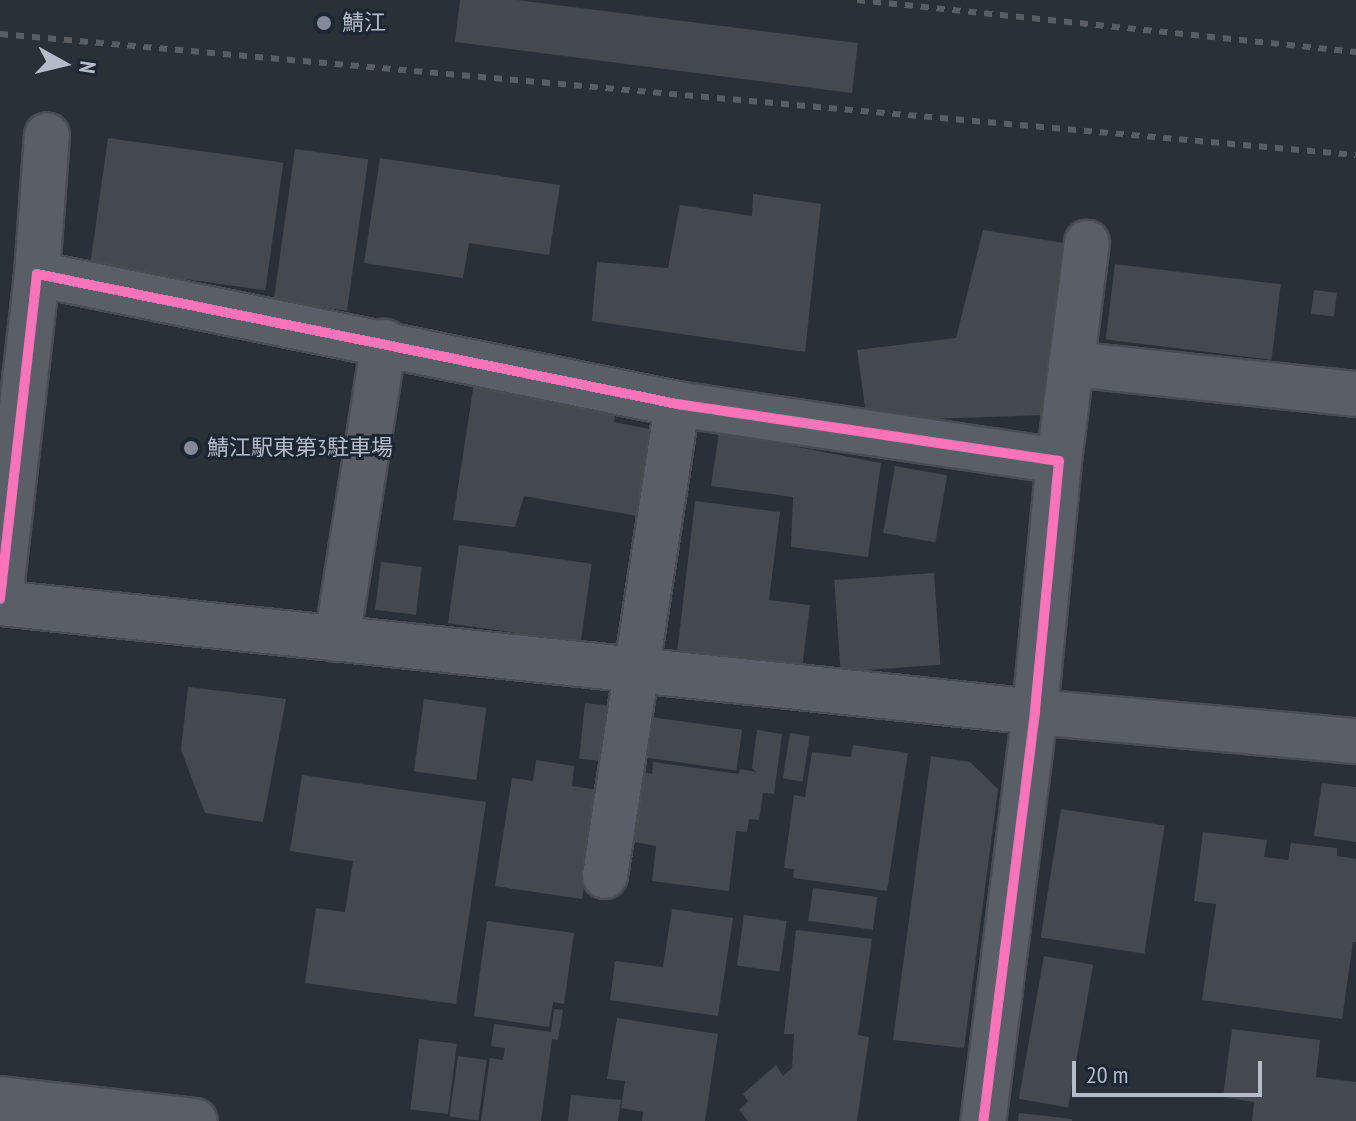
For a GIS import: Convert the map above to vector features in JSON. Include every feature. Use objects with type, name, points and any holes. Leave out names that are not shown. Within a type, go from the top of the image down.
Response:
[{"type":"street","points":[[47,135],[37,274],[0,601],[1035,712],[1356,741]]},
{"type":"street","points":[[983,1121],[1035,712],[1059,461],[1087,243]]},
{"type":"street","points":[[37,274],[384,342],[677,404],[1059,461]]},
{"type":"street","points":[[337,639],[384,342]]},
{"type":"street","points":[[1071,364],[1356,394]]},
{"type":"street","points":[[605,876],[634,669],[677,404]]},
{"type":"street","points":[[0,1099],[195,1121]]},
{"type":"building","points":[[460,0],[517,0],[858,43],[852,93],[455,42]]},
{"type":"building","points":[[108,138],[283,163],[265,290],[90,266]]},
{"type":"building","points":[[295,149],[368,159],[347,311],[274,301]]},
{"type":"building","points":[[380,158],[560,185],[549,255],[469,243],[463,278],[364,263]]},
{"type":"building","points":[[753,194],[821,204],[805,352],[592,321],[597,262],[668,268],[680,205],[752,216]]},
{"type":"building","points":[[983,230],[1070,244],[1048,415],[867,421],[857,350],[956,338]]},
{"type":"building","points":[[1115,264],[1281,284],[1271,360],[1106,339]]},
{"type":"building","points":[[1314,290],[1337,293],[1334,317],[1311,314]]},
{"type":"building","points":[[475,376],[617,405],[614,422],[654,430],[638,516],[524,496],[515,527],[453,520]]},
{"type":"building","points":[[719,432],[881,463],[868,557],[791,547],[793,497],[711,486]]},
{"type":"building","points":[[895,466],[947,475],[935,542],[883,533]]},
{"type":"building","points":[[695,501],[780,512],[769,600],[810,605],[802,668],[677,653]]},
{"type":"building","points":[[459,545],[592,564],[581,642],[448,623]]},
{"type":"building","points":[[381,562],[422,567],[416,615],[375,610]]},
{"type":"building","points":[[934,573],[940,665],[841,672],[834,580]]},
{"type":"building","points":[[188,687],[286,699],[263,822],[205,813],[181,750]]},
{"type":"building","points":[[424,699],[486,708],[476,780],[414,771]]},
{"type":"building","points":[[585,703],[612,706],[606,762],[579,759]]},
{"type":"building","points":[[651,717],[742,730],[736,770],[645,758]]},
{"type":"building","points":[[757,730],[782,734],[774,794],[763,793],[759,820],[749,819],[747,832],[736,831],[729,891],[652,881],[656,846],[634,842],[643,772],[652,774],[653,762],[739,774],[740,769],[756,772],[752,768]]},
{"type":"building","points":[[790,733],[810,736],[803,782],[783,778]]},
{"type":"building","points":[[853,745],[908,753],[887,891],[793,878],[794,869],[784,868],[794,795],[805,797],[812,752],[851,757]]},
{"type":"building","points":[[931,756],[970,762],[998,789],[964,1048],[893,1040]]},
{"type":"building","points":[[536,760],[574,766],[572,786],[599,790],[582,899],[495,886],[512,778],[533,781]]},
{"type":"building","points":[[302,775],[486,802],[456,1004],[305,983],[316,908],[345,912],[353,861],[290,851]]},
{"type":"building","points":[[1322,783],[1356,787],[1356,842],[1314,836]]},
{"type":"building","points":[[1061,809],[1165,825],[1144,954],[1041,937]]},
{"type":"building","points":[[1203,832],[1267,840],[1264,857],[1288,860],[1291,843],[1337,848],[1337,856],[1356,859],[1356,942],[1353,942],[1342,1019],[1202,1000],[1216,904],[1194,901]]},
{"type":"building","points":[[813,888],[877,897],[873,930],[808,921]]},
{"type":"building","points":[[672,909],[733,918],[718,1016],[610,1000],[615,961],[663,967]]},
{"type":"building","points":[[744,915],[787,921],[779,971],[737,966]]},
{"type":"building","points":[[487,921],[574,933],[564,1004],[553,1002],[549,1027],[474,1016]]},
{"type":"building","points":[[796,930],[872,939],[858,1035],[869,1037],[857,1121],[748,1121],[739,1110],[748,1101],[743,1094],[776,1065],[783,1076],[792,1068],[794,1034],[784,1034]]},
{"type":"building","points":[[1044,956],[1093,965],[1068,1107],[1019,1099]]},
{"type":"building","points":[[554,1009],[563,1010],[558,1040],[552,1039],[541,1121],[481,1121],[490,1058],[503,1060],[505,1048],[491,1046],[494,1024],[551,1032]]},
{"type":"building","points":[[617,1018],[718,1034],[705,1121],[642,1121],[643,1112],[621,1108],[625,1081],[607,1079]]},
{"type":"building","points":[[1232,1029],[1320,1040],[1316,1077],[1356,1082],[1356,1121],[1252,1121],[1254,1102],[1223,1097]]},
{"type":"building","points":[[419,1039],[457,1044],[448,1114],[410,1109]]},
{"type":"building","points":[[458,1056],[487,1060],[478,1120],[450,1116]]},
{"type":"building","points":[[571,1095],[621,1100],[618,1121],[568,1121]]},
{"type":"building","points":[[1019,1113],[1072,1119],[1072,1121],[1018,1121]]},
{"type":"railway","points":[[857,0],[1356,52]]},
{"type":"railway","points":[[0,34],[1356,155]]},
{"type":"cycle path","points":[[0,599],[37,274],[677,404],[1059,461],[1035,712],[983,1121]]},
{"type":"place","name":"鯖江","points":[[324,23]]},
{"type":"place","name":"鯖江駅東第3駐車場","points":[[191,448]]}]
